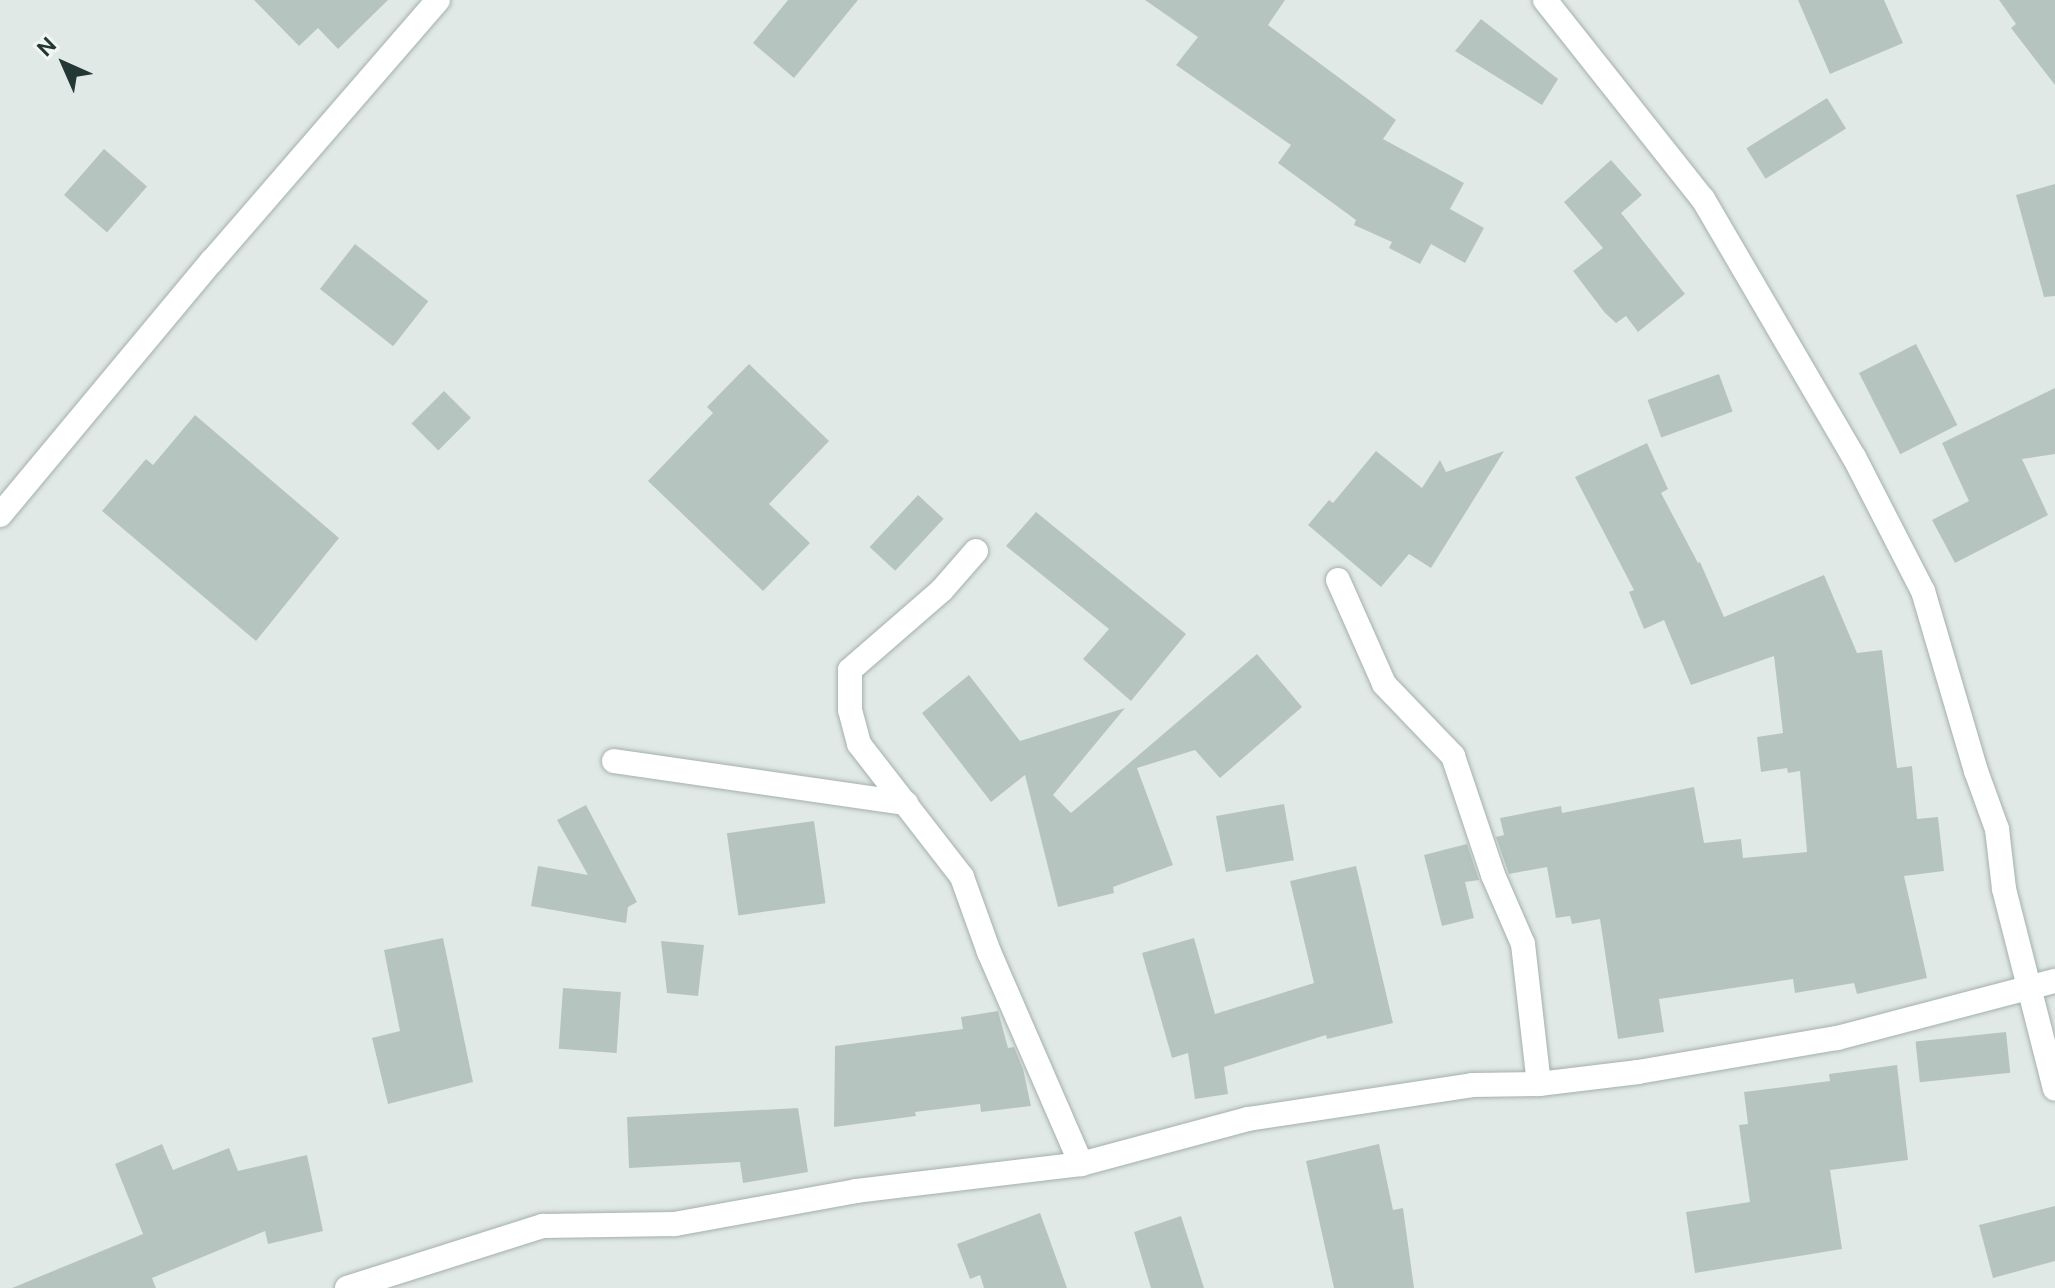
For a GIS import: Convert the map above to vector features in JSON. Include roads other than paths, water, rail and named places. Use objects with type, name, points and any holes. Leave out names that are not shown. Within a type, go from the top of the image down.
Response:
[{"type":"street","points":[[0,515],[212,261],[438,0]]},
{"type":"street","points":[[1545,0],[1703,199],[1854,457],[1923,591],[1976,771],[1997,829],[2004,889],[2055,1089]]},
{"type":"street","points":[[976,551],[942,590],[850,670],[850,710],[859,744],[962,877],[989,952],[1081,1164]]},
{"type":"street","points":[[1338,580],[1384,684],[1453,756],[1493,875],[1523,944],[1539,1084]]},
{"type":"street","points":[[614,761],[906,803]]},
{"type":"street","points":[[347,1288],[543,1226],[675,1224],[856,1191],[1081,1164],[1248,1119],[1472,1085],[1539,1084],[1638,1072],[1837,1038],[2055,981]]}]
